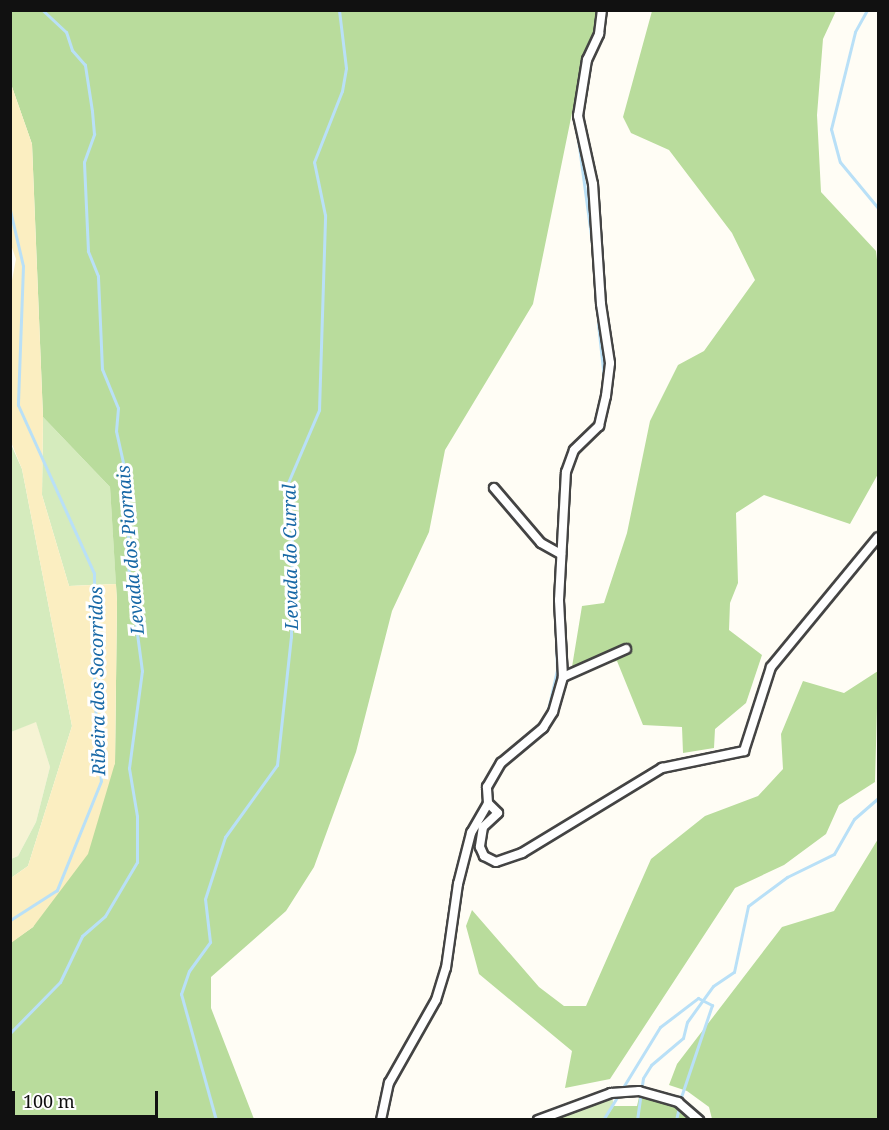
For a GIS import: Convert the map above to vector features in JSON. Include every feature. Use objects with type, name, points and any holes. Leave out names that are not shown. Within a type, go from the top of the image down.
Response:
[{"type":"street","points":[[381,1119],[389,1083],[436,1000],[446,968],[458,884],[471,833],[488,803],[487,787],[501,764],[550,720],[563,677],[561,554],[569,459],[600,426],[610,363],[601,304],[593,184],[578,116],[587,60],[599,34],[602,10]]},
{"type":"street","points":[[494,488],[541,543],[561,554]]},
{"type":"street","points":[[488,803],[498,813],[483,827],[481,851],[487,859],[500,861],[522,853],[662,768],[744,751],[771,668],[879,537]]},
{"type":"street","points":[[563,677],[626,649]]},
{"type":"street","points":[[538,1119],[611,1093],[639,1091],[683,1105],[699,1119]]},
{"type":"shaded area","points":[[36,721],[50,767],[36,822],[18,856],[11,859],[11,732]]},
{"type":"green space","points":[[11,11],[602,11],[572,113],[533,304],[445,450],[429,532],[392,611],[356,752],[314,867],[286,911],[211,977],[211,1008],[254,1119],[11,1119],[10,943],[33,927],[115,763],[117,602],[110,487],[43,417],[32,144],[11,84]]},
{"type":"green space","points":[[652,11],[836,11],[823,39],[817,115],[821,192],[876,251],[878,268],[878,474],[850,524],[764,495],[736,513],[738,583],[730,603],[729,630],[762,655],[746,703],[715,729],[714,748],[683,753],[682,727],[643,725],[617,661],[571,673],[582,606],[604,603],[627,533],[650,421],[678,365],[704,351],[755,280],[732,233],[669,150],[631,133],[623,117]]},
{"type":"green space","points":[[43,417],[110,487],[116,584],[69,586],[42,495]]},
{"type":"green space","points":[[10,442],[22,469],[72,726],[28,866],[11,878],[11,859],[18,856],[36,822],[50,767],[36,722],[11,732]]},
{"type":"green space","points":[[878,671],[875,782],[839,805],[826,834],[784,865],[735,888],[610,1079],[565,1088],[572,1051],[479,974],[466,926],[472,910],[539,987],[564,1006],[586,1006],[651,859],[705,816],[758,796],[783,769],[781,734],[803,681],[844,693]]},
{"type":"green space","points":[[878,839],[878,1119],[712,1119],[709,1107],[687,1091],[669,1085],[677,1064],[782,927],[834,911]]},
{"type":"green space","points":[[611,1093],[614,1106],[604,1119],[540,1120]]},
{"type":"green space","points":[[640,1093],[678,1102],[699,1120],[604,1120],[614,1106],[637,1106]]},
{"type":"sand","points":[[11,84],[32,144],[43,417],[42,495],[69,586],[116,584],[117,602],[115,763],[88,854],[33,927],[11,943],[11,878],[28,866],[72,726],[22,469],[11,442],[10,291],[16,259],[10,242]]},
{"type":"waterway","name":"Levada dos Piornais","points":[[10,1033],[60,982],[82,936],[105,916],[137,862],[137,816],[129,768],[142,671],[128,566],[128,485],[116,431],[118,408],[102,369],[98,276],[88,251],[84,162],[94,134],[92,111],[85,65],[72,50],[66,32],[42,10]]},
{"type":"waterway","name":"Levada do Curral","points":[[216,1120],[181,994],[189,971],[210,942],[205,899],[225,837],[277,765],[291,637],[292,527],[287,485],[319,410],[325,215],[314,162],[342,91],[346,68],[339,10]]},
{"type":"waterway","points":[[867,10],[855,32],[831,129],[840,162],[878,208]]},
{"type":"waterway","points":[[576,104],[580,76]]},
{"type":"waterway","points":[[575,117],[593,251]]},
{"type":"waterway","name":"Ribeira dos Socorridos","points":[[10,210],[23,266],[18,405],[94,573],[94,693],[101,781],[57,890],[10,920]]},
{"type":"waterway","points":[[598,324],[604,378]]},
{"type":"waterway","points":[[563,470],[573,446]]},
{"type":"waterway","points":[[547,714],[557,670],[555,607],[561,497]]},
{"type":"waterway","points":[[637,1120],[643,1078],[651,1065],[683,1038],[687,1022],[713,986],[734,972],[748,906],[787,877],[834,854],[854,819],[878,798]]},
{"type":"waterway","name":"Levada do Curral","points":[[603,1120],[660,1027],[698,998],[712,1005],[680,1100]]},
{"type":"waterway","name":"Levada do Curral","points":[[676,1120],[679,1107]]}]
